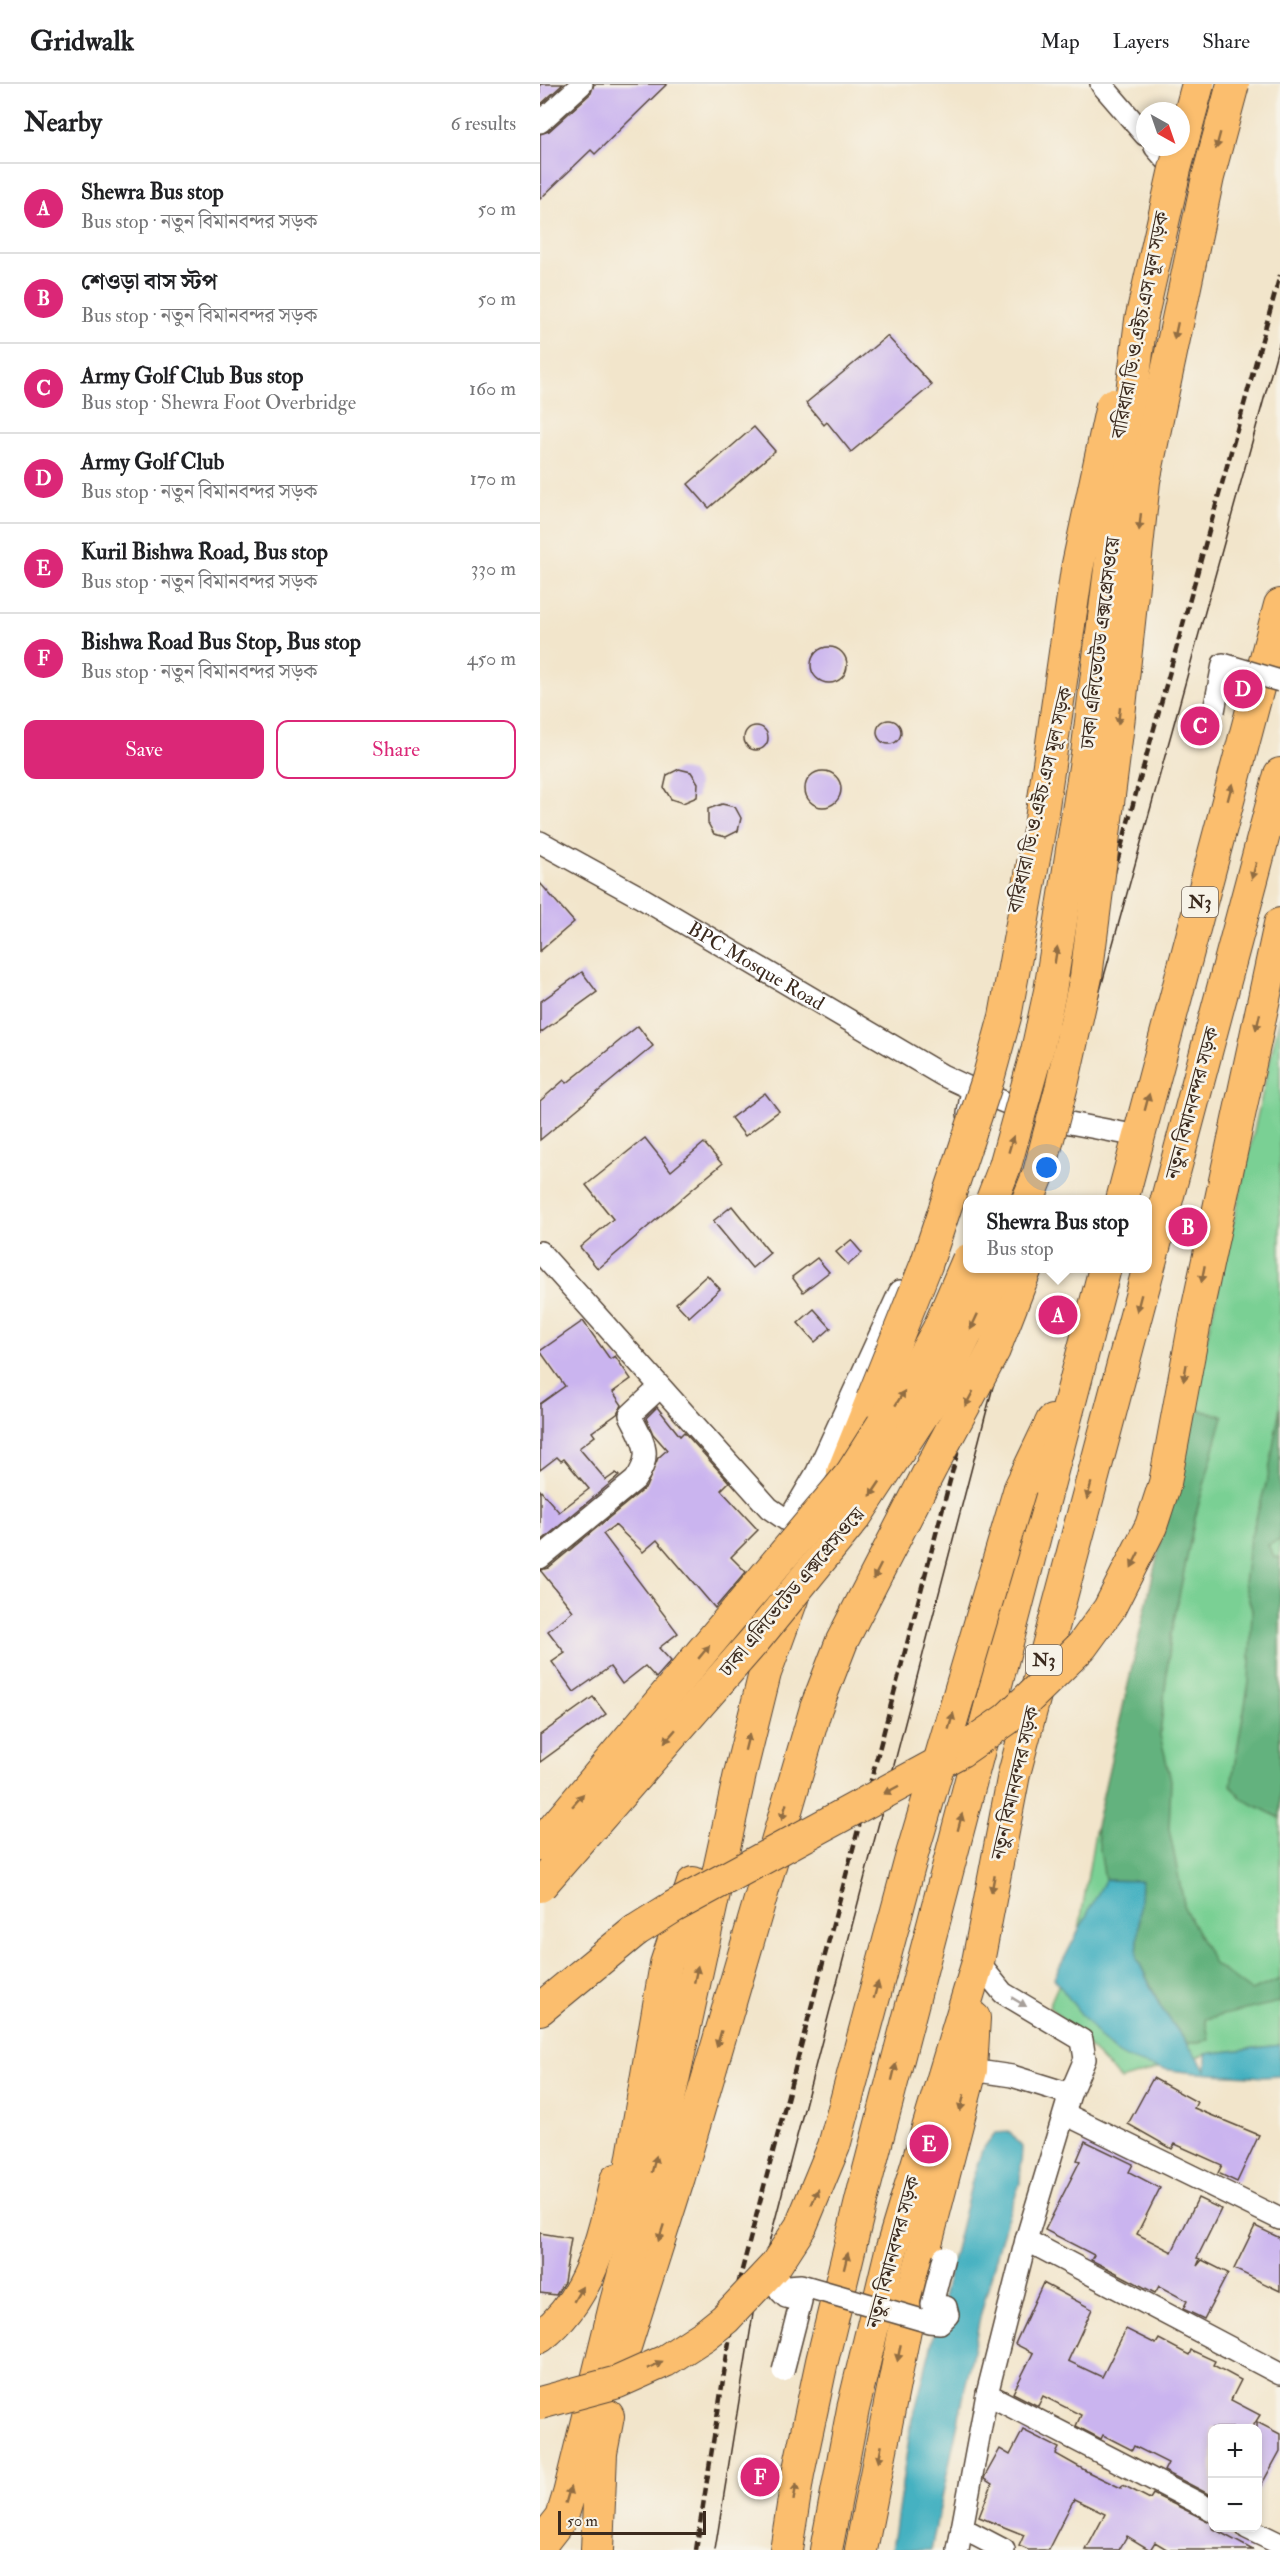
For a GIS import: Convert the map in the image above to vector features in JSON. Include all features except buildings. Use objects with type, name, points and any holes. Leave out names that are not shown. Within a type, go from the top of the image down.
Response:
[{"type":"highway","name":"ঢাকা এলিভেটেড এক্সপ্রেসওয়ে","points":[[994,1195],[1005,1166],[1037,1051],[1050,991],[1087,754],[1141,320],[1196,84]]},
{"type":"highway","name":"ঢাকা এলিভেটেড এক্সপ্রেসওয়ে","points":[[1036,1191],[1086,977],[1119,716],[1144,481],[1208,177],[1233,84]]},
{"type":"highway","points":[[540,2545],[562,2517],[616,2302],[658,2149],[740,1774],[765,1673],[780,1626],[926,1265],[984,1090],[1005,1017],[1033,870],[1061,669],[1082,546],[1123,355],[1141,320]]},
{"type":"highway","name":"N3","points":[[1123,1195],[1280,605]]},
{"type":"highway","name":"নতুন বিমানবন্দর সড়ক","points":[[1152,1255],[1280,774]]},
{"type":"highway","points":[[540,2009],[635,1931],[673,1907],[961,1751],[1007,1719],[1056,1674],[1109,1610],[1151,1526],[1164,1483],[1196,1316],[1280,924]]},
{"type":"highway","name":"ঢাকা এলিভেটেড এক্সপ্রেসওয়ে","points":[[540,1845],[771,1573],[851,1474],[903,1392],[938,1330],[963,1272]]},
{"type":"highway","name":"ঢাকা এলিভেটেড এক্সপ্রেসওয়ে","points":[[540,1886],[755,1640],[856,1516],[937,1393],[997,1273]]},
{"type":"highway","points":[[597,2550],[601,2453],[621,2360],[679,2178],[816,1708],[847,1632],[994,1350],[1024,1273]]},
{"type":"highway","name":"নতুন বিমানবন্দর সড়ক","points":[[786,2550],[798,2474],[822,2361],[865,2185],[1104,1273]]},
{"type":"highway","name":"নতুন বিমানবন্দর সড়ক","points":[[826,2550],[853,2409],[891,2251],[978,1962],[1014,1774],[1147,1273]]},
{"type":"highway","points":[[540,2403],[618,2382],[665,2361],[705,2335],[725,2319],[776,2266],[801,2226],[834,2146],[913,1851],[1020,1488],[1084,1352]]},
{"type":"highway","points":[[616,2302],[619,2243],[644,2083],[666,1964],[702,1860],[740,1774]]},
{"type":"highway","points":[[861,2550],[909,2309],[971,2070],[978,1962]]},
{"type":"highway","points":[[540,2337],[574,2303],[588,2277],[604,2234],[618,2170],[644,2083]]},
{"type":"street","points":[[540,122],[582,84]]},
{"type":"street","points":[[1101,84],[1136,125]]},
{"type":"street","points":[[1190,102],[1196,84]]},
{"type":"street","name":"বারিধারা ডি.ও.এইচ.এস মূল সড়ক","points":[[659,1388],[769,1508],[788,1521],[818,1472],[923,1241],[968,1114],[1087,603],[1173,156]]},
{"type":"street","points":[[1214,711],[1224,664],[1280,681]]},
{"type":"street","name":"BPC Mosque Road","points":[[540,842],[640,897],[942,1075],[972,1089]]},
{"type":"street","points":[[972,1089],[1044,1119],[1138,1136]]},
{"type":"street","points":[[540,1252],[659,1388],[630,1415],[647,1453],[645,1467],[635,1480],[540,1558]]},
{"type":"street","points":[[958,2550],[987,2394],[1026,2240],[1067,2104],[1085,2060],[1082,2040],[1003,1993],[978,1962]]},
{"type":"street","points":[[971,2070],[1012,2076],[1280,2219]]},
{"type":"street","points":[[1026,2240],[1280,2374]]},
{"type":"street","points":[[783,2371],[801,2301],[786,2297],[780,2291],[787,2286],[801,2285],[929,2322],[940,2323],[948,2315],[946,2307],[932,2304],[944,2257]]},
{"type":"street","points":[[987,2394],[1208,2508]]},
{"type":"street","points":[[962,2528],[1004,2550]]},
{"type":"street","points":[[1255,2532],[1280,2544]]},
{"type":"green space","points":[[1280,1016],[1280,2045],[1206,2054],[1121,2080],[1049,2006],[1077,1942],[1096,1826]]},
{"type":"green space","points":[[1280,1407],[1280,1540],[1268,1545],[1275,1558],[1280,1557],[1280,1818],[1242,1799],[1231,1785],[1249,1682],[1252,1610],[1244,1583],[1250,1539],[1268,1477]]},
{"type":"green space","points":[[1191,1408],[1223,1416],[1195,1518],[1171,1635],[1160,1735],[1171,1780],[1169,1829],[1185,1909],[1214,1964],[1251,1991],[1280,1979],[1280,2002],[1205,2019],[1209,2039],[1199,2043],[1187,2043],[1162,2009],[1137,1958],[1141,1881],[1105,1880],[1096,1826]]},
{"type":"water","points":[[1105,1880],[1141,1881],[1137,1958],[1160,2006],[1206,2070],[1206,2054],[1280,2045],[1280,2076],[1207,2074],[1167,2069],[1130,2060],[1108,2046],[1054,1978]]},
{"type":"water","points":[[1010,2132],[1022,2147],[1020,2183],[1006,2222],[981,2313],[931,2550],[892,2550],[910,2431],[973,2177],[982,2150],[995,2133]]},
{"type":"tram line","points":[[1043,1195],[1280,341]]},
{"type":"tram line","points":[[715,2550],[757,2289],[1023,1273]]},
{"type":"railway","points":[[1024,1195],[1280,275]]},
{"type":"railway","points":[[696,2550],[738,2285],[1005,1273]]},
{"type":"place","name":"Army Golf Club","points":[[1243,689]]},
{"type":"place","name":"Army Golf Club Bus stop","points":[[1200,726]]},
{"type":"place","name":"শেওড়া বাস স্টপ","points":[[1188,1227]]},
{"type":"place","name":"Shewra Bus stop","points":[[1058,1315]]},
{"type":"place","name":"Kuril Bishwa Road, Bus stop","points":[[929,2144]]},
{"type":"place","name":"Bishwa Road Bus Stop, Bus stop","points":[[760,2477]]}]
